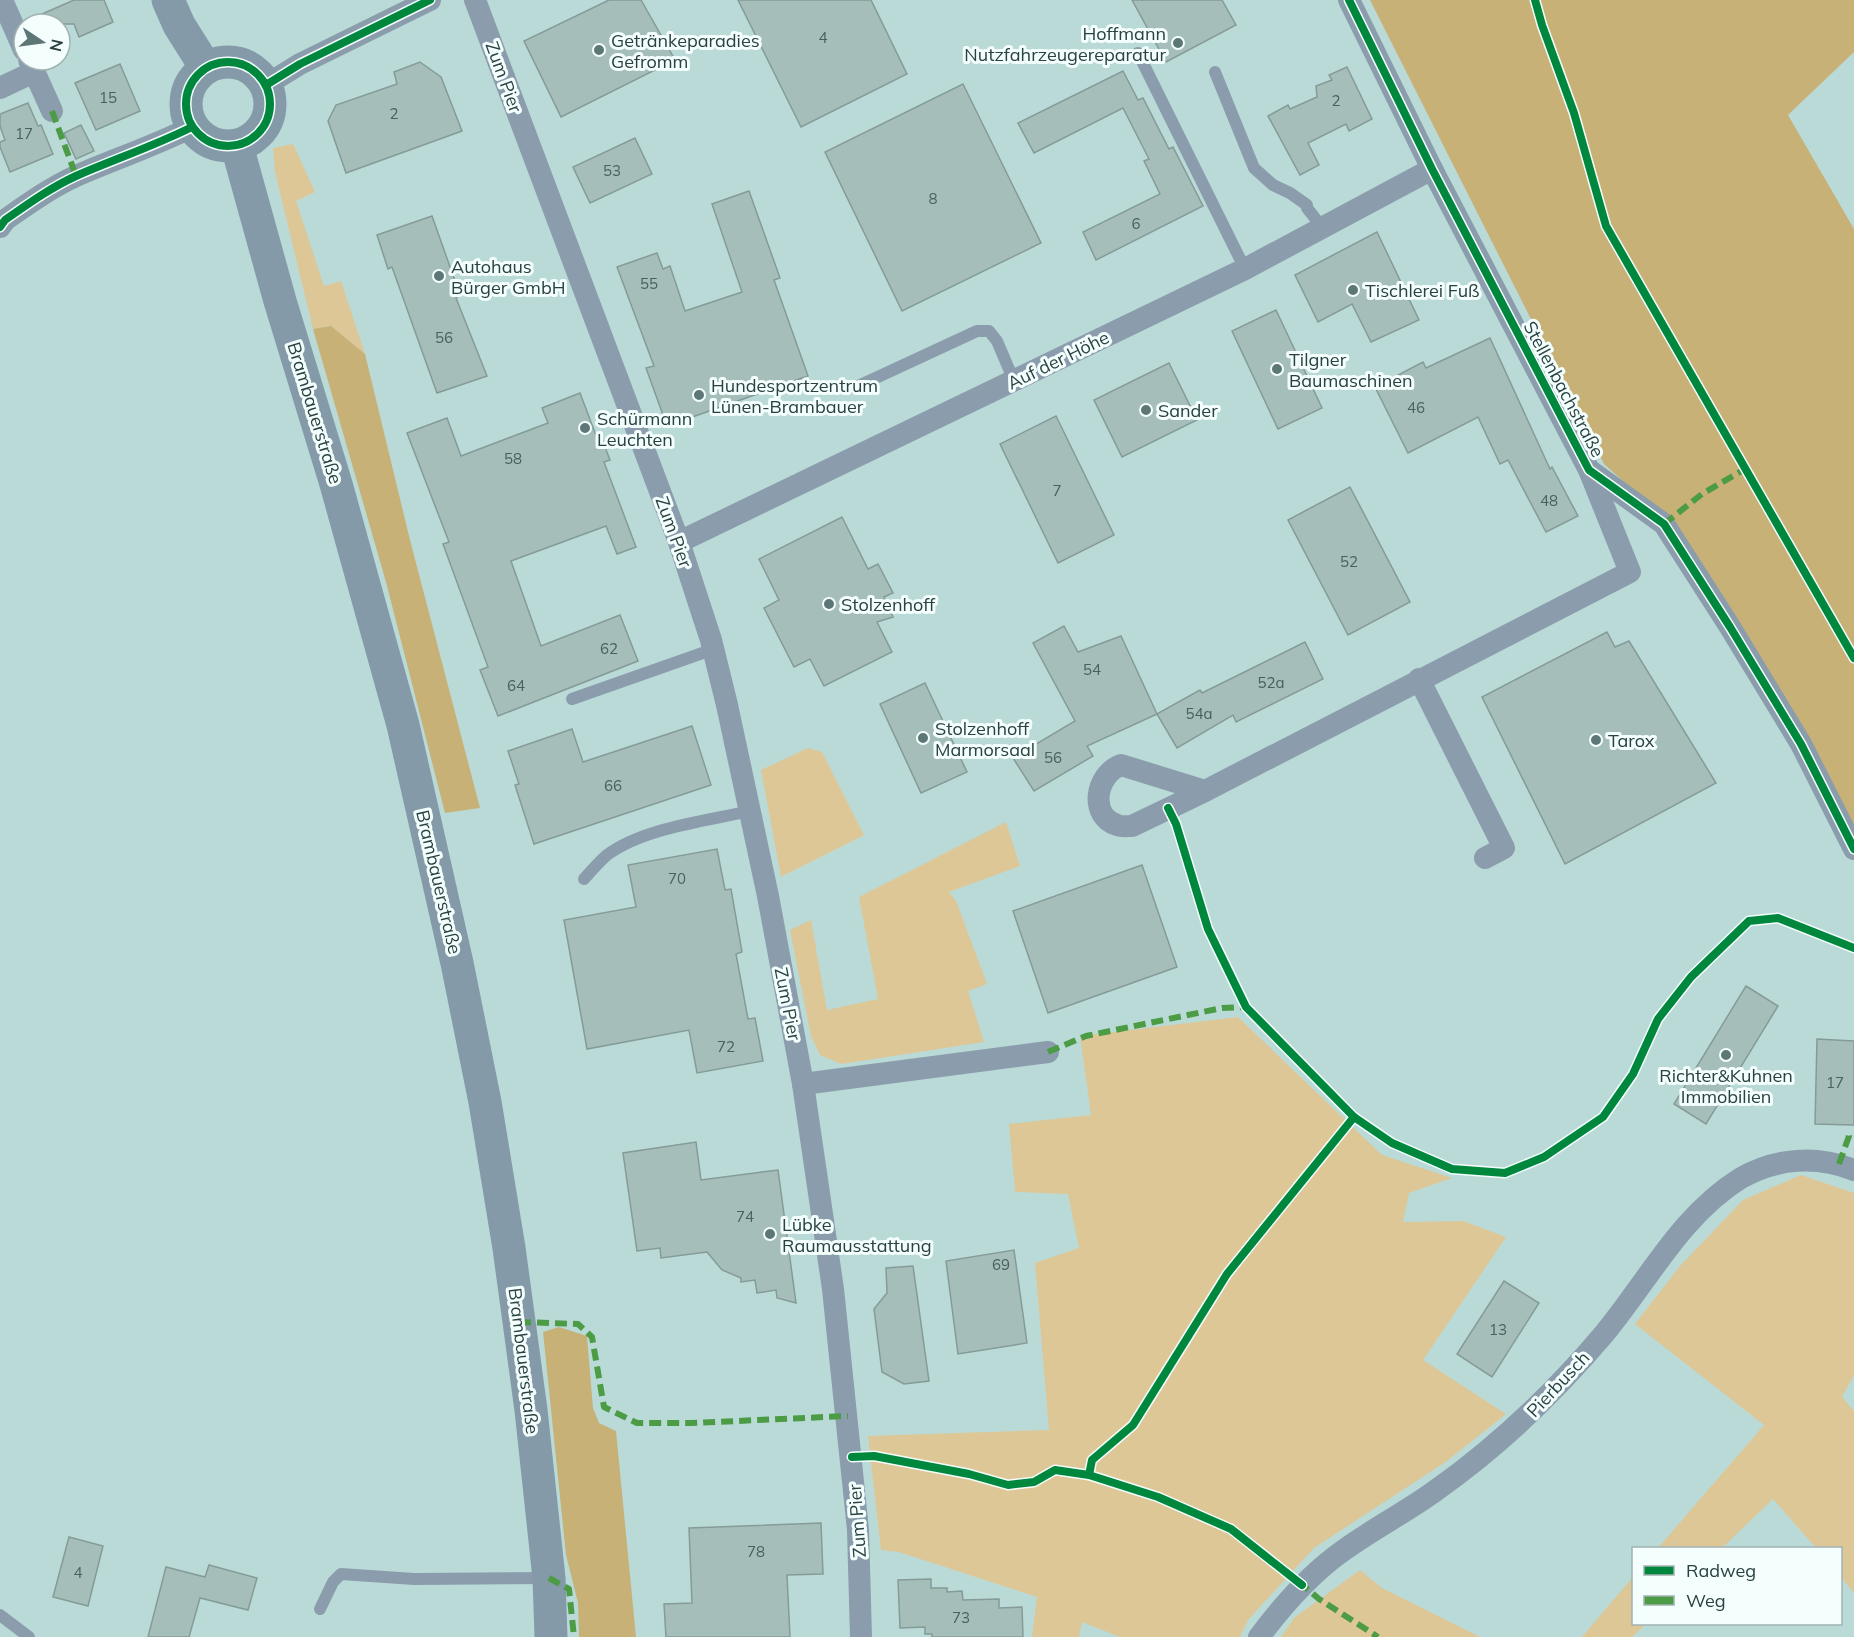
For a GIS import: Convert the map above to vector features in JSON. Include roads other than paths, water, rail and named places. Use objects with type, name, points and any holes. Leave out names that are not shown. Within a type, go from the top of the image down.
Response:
[{"type":"main road","points":[[168,0],[184,33],[206,68]]},
{"type":"main road","points":[[217,63],[240,64],[259,76],[266,85],[270,97],[270,110],[259,133],[249,141],[237,146],[216,145],[199,136],[192,128],[185,102],[196,76],[206,68],[217,63]]},
{"type":"main road","name":"Brambauerstraße","points":[[237,146],[280,302],[336,484],[403,725],[458,963],[485,1102],[509,1248],[531,1410],[549,1578],[551,1637]]},
{"type":"street","points":[[2,0],[12,23]]},
{"type":"street","points":[[266,85],[300,64],[430,0]]},
{"type":"street","name":"Zum Pier","points":[[475,0],[679,542],[714,649],[750,811],[803,1084],[833,1289],[848,1416],[858,1530],[861,1637]]},
{"type":"street","name":"Stellenbachstraße","points":[[1205,791],[1630,572],[1589,470],[1432,169],[1349,0]]},
{"type":"street","points":[[0,88],[23,72]]},
{"type":"street","points":[[35,72],[52,111]]},
{"type":"street","points":[[0,227],[5,220],[48,190],[192,128]]},
{"type":"street","name":"Auf der Höhe","points":[[679,542],[1245,269],[1432,169]]},
{"type":"street","name":"Stellenbachstraße","points":[[1589,470],[1664,524],[1801,744],[1854,849]]},
{"type":"street","points":[[1419,679],[1503,848],[1485,858]]},
{"type":"street","points":[[803,1084],[1048,1052]]},
{"type":"street","name":"Pierbusch","points":[[1259,1637],[1302,1585],[1343,1550],[1435,1491],[1482,1456],[1525,1419],[1606,1332],[1666,1250],[1716,1197],[1742,1178],[1771,1164],[1805,1159],[1839,1164],[1854,1170]]},
{"type":"lane","points":[[1138,53],[1245,269]]},
{"type":"lane","points":[[1215,72],[1254,168],[1273,185],[1307,205],[1322,227]]},
{"type":"lane","points":[[854,388],[976,331],[989,331],[997,341],[1014,381]]},
{"type":"lane","points":[[572,699],[714,649]]},
{"type":"lane","points":[[584,879],[608,855],[634,840],[650,834],[750,811]]},
{"type":"lane","points":[[320,1609],[333,1582],[341,1574],[414,1580],[549,1578]]},
{"type":"lane","points":[[0,1615],[29,1637]]},
{"type":"place","name":"Hoffmann Nutzfahrzeugereparatur","points":[[1178,43]]},
{"type":"place","name":"Getränkeparadies Gefromm","points":[[599,50]]},
{"type":"place","name":"Autohaus Bürger GmbH","points":[[439,276]]},
{"type":"place","name":"Tischlerei Fuß","points":[[1353,290]]},
{"type":"place","name":"Tilgner Baumaschinen","points":[[1277,369]]},
{"type":"place","name":"Hundesportzentrum Lünen-Brambauer","points":[[699,395]]},
{"type":"place","name":"Sander","points":[[1146,410]]},
{"type":"place","name":"Schürmann Leuchten","points":[[585,428]]},
{"type":"place","name":"Stolzenhoff","points":[[829,604]]},
{"type":"place","name":"Stolzenhoff Marmorsaal","points":[[923,738]]},
{"type":"place","name":"Tarox","points":[[1596,740]]},
{"type":"place","name":"Richter&Kuhnen Immobilien","points":[[1726,1055]]},
{"type":"place","name":"Lübke Raumausstattung","points":[[770,1234]]}]
